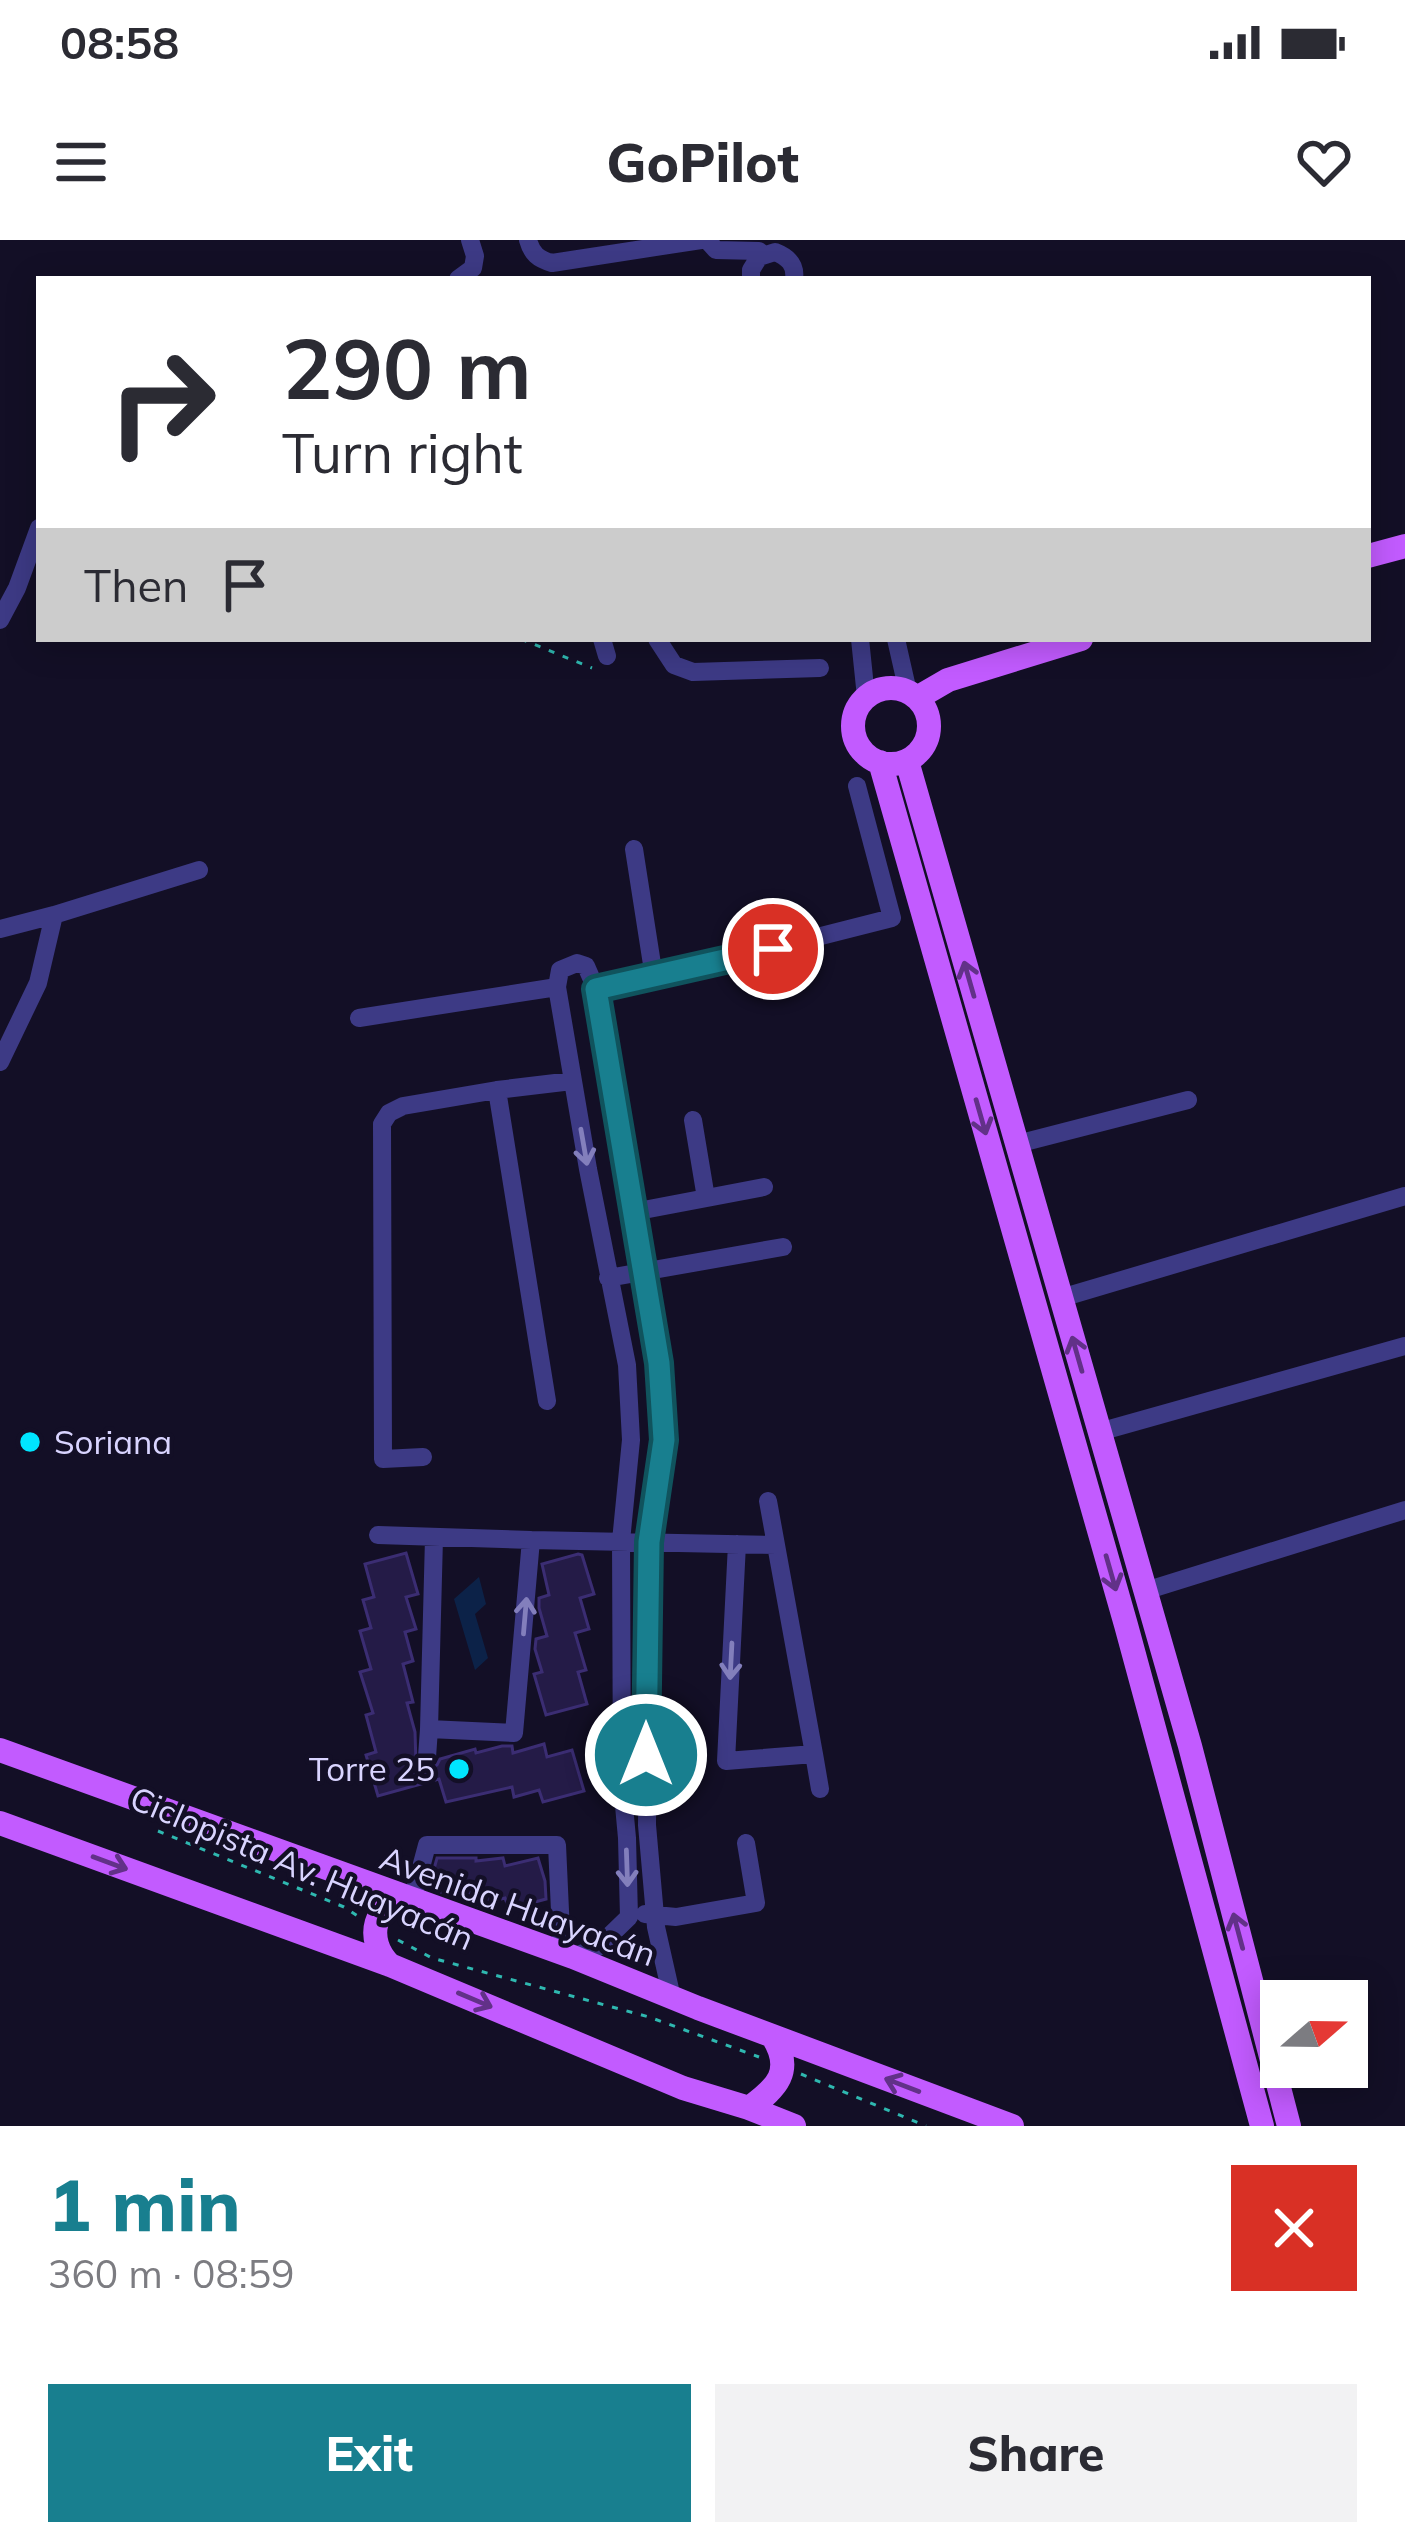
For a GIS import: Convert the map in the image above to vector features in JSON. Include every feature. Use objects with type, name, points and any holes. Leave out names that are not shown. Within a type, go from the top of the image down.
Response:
[{"type":"main road","points":[[1371,555],[1405,546]]},
{"type":"main road","points":[[913,695],[1071,642]]},
{"type":"main road","points":[[886,688],[913,695],[925,708],[928,732],[917,754],[898,763],[880,762],[863,752],[854,734],[854,716],[866,697],[886,688]]},
{"type":"main road","points":[[907,760],[1190,1746],[1289,2126]]},
{"type":"main road","points":[[880,762],[1262,2126]]},
{"type":"main road","points":[[1090,1502],[1117,1494]]},
{"type":"main road","name":"Avenida Huayacán","points":[[0,1750],[568,1956],[1012,2126]]},
{"type":"main road","points":[[0,1823],[390,1964],[683,2087],[794,2126]]},
{"type":"main road","points":[[390,1964],[378,1951],[375,1927],[394,1902],[412,1901]]},
{"type":"main road","points":[[749,2108],[777,2084],[783,2066],[773,2037]]},
{"type":"street","points":[[470,240],[475,262],[470,276]]},
{"type":"street","points":[[528,240],[532,252],[552,263],[704,240],[716,250],[766,253],[783,248],[794,276]]},
{"type":"street","points":[[0,620],[36,536]]},
{"type":"street","points":[[659,642],[674,665],[693,672],[820,668]]},
{"type":"street","points":[[860,642],[866,697]]},
{"type":"street","points":[[897,642],[913,695]]},
{"type":"street","points":[[596,989],[892,918],[857,786]]},
{"type":"street","points":[[634,849],[654,976]]},
{"type":"street","points":[[0,929],[199,870]]},
{"type":"street","points":[[0,1062],[38,983],[54,915]]},
{"type":"street","points":[[629,1917],[622,1784],[621,1541],[631,1440],[627,1365],[557,987],[560,970],[578,963],[586,966],[596,989],[659,1363],[664,1440],[649,1542],[646,1784],[656,1916],[672,1998]]},
{"type":"street","points":[[359,1018],[557,987]]},
{"type":"street","points":[[423,1457],[382,1459],[382,1124],[389,1113],[403,1106],[572,1081]]},
{"type":"street","points":[[497,1090],[547,1401]]},
{"type":"street","points":[[1016,1144],[1188,1100]]},
{"type":"street","points":[[693,1120],[706,1198]]},
{"type":"street","points":[[632,1212],[764,1187]]},
{"type":"street","points":[[1061,1298],[1405,1196]]},
{"type":"street","points":[[602,1246],[637,1239]]},
{"type":"street","points":[[608,1278],[783,1247]]},
{"type":"street","points":[[1100,1432],[1405,1346]]},
{"type":"street","points":[[768,1501],[820,1789]]},
{"type":"street","points":[[1145,1591],[1405,1510]]},
{"type":"street","points":[[378,1535],[776,1545]]},
{"type":"street","points":[[427,1757],[434,1538]]},
{"type":"street","points":[[429,1730],[514,1733],[531,1540]]},
{"type":"street","points":[[736,1544],[726,1761],[814,1754]]},
{"type":"street","points":[[622,1784],[646,1784]]},
{"type":"street","points":[[412,1901],[428,1845],[557,1845],[568,1956],[598,1947],[629,1917],[676,1918],[757,1903],[746,1843]]},
{"type":"path","points":[[527,642],[549,653],[601,655]]},
{"type":"path","name":"Ciclopista Av. Huayacán","points":[[146,1826],[344,1907],[432,1958],[649,2017],[926,2126]]},
{"type":"water","points":[[479,1577],[486,1604],[475,1614],[488,1658],[475,1670],[454,1599]]},
{"type":"building","points":[[406,1553],[418,1594],[406,1597],[416,1629],[405,1632],[413,1661],[403,1664],[413,1702],[407,1703],[415,1732],[416,1764],[427,1770],[440,1759],[475,1749],[476,1753],[512,1746],[513,1753],[544,1744],[547,1757],[572,1750],[584,1791],[543,1802],[539,1790],[514,1797],[512,1787],[446,1802],[439,1779],[378,1796],[366,1755],[376,1752],[366,1715],[373,1713],[360,1672],[371,1669],[360,1631],[371,1628],[363,1600],[374,1597],[365,1564]]},
{"type":"building","points":[[578,1554],[594,1594],[580,1598],[589,1629],[575,1633],[586,1670],[578,1672],[587,1704],[546,1715],[534,1674],[542,1672],[536,1639],[547,1636],[539,1608],[539,1598],[549,1595],[542,1564]]},
{"type":"building","points":[[437,1858],[503,1858],[505,1866],[538,1858],[546,1899],[509,1909],[505,1898],[478,1905],[471,1903],[467,1890],[450,1895],[441,1892],[434,1869]]},
{"type":"place","name":"Soriana","points":[[30,1442]]},
{"type":"place","name":"Torre 25","points":[[459,1769]]},
{"type":"route","points":[[646,1755],[649,1542],[664,1440],[659,1363],[596,989],[773,949]]}]
